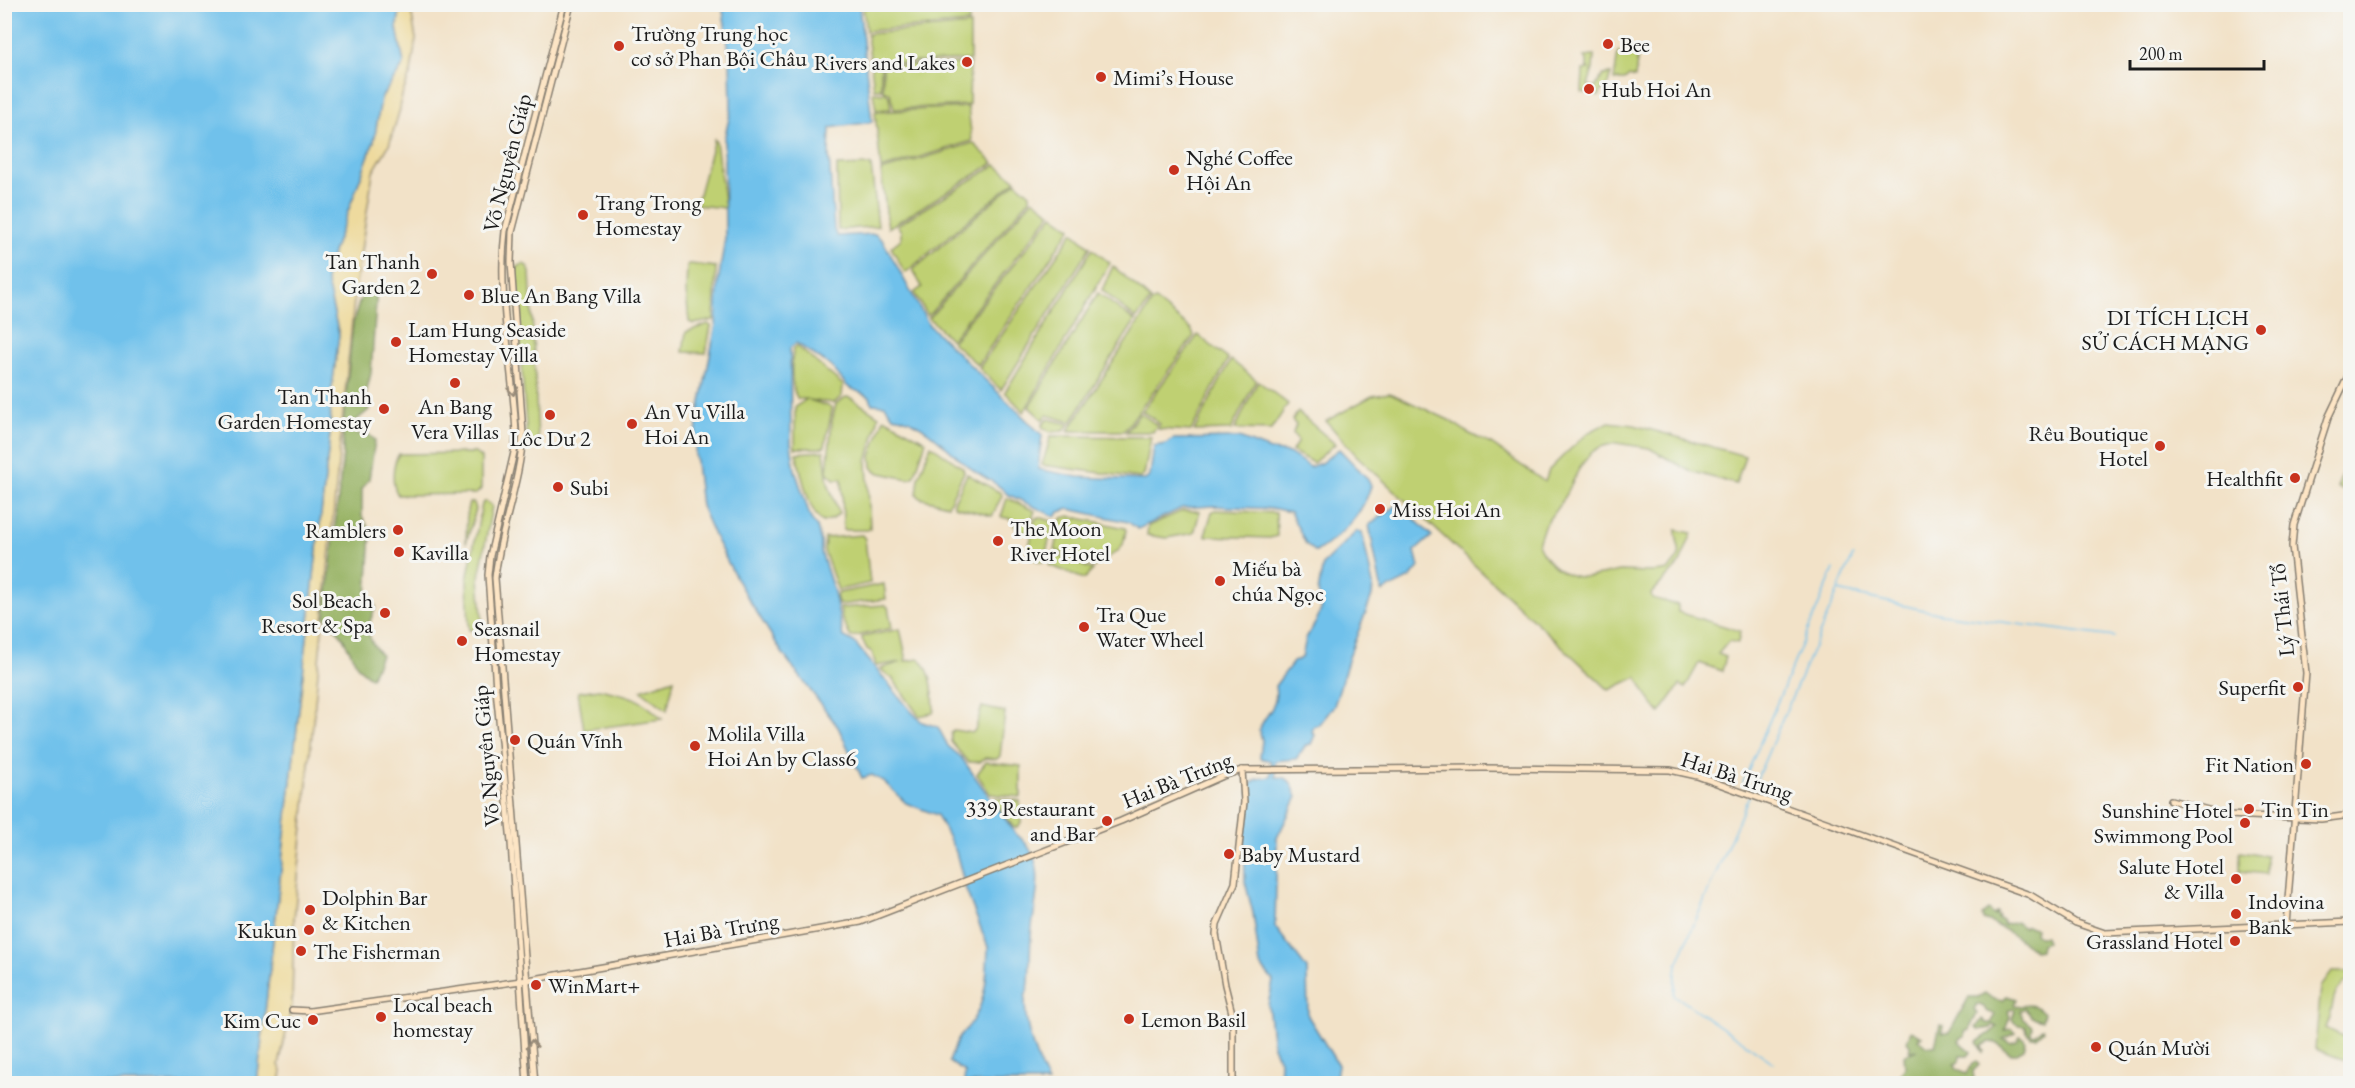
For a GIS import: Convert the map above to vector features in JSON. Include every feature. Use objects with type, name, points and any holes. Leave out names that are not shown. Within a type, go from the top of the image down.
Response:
[{"type":"street","name":"Võ Nguyên Giáp","points":[[528,1083],[488,575],[490,556],[519,448],[504,262],[507,219],[564,4]]},
{"type":"street","name":"Võ Nguyên Giáp","points":[[535,1083],[495,578],[523,417],[511,262],[514,220],[571,4]]},
{"type":"street","points":[[504,262],[511,262]]},
{"type":"street","name":"Lý Thái Tổ","points":[[2286,925],[2306,673],[2292,546],[2294,525],[2328,418],[2350,372]]},
{"type":"street","points":[[496,689],[503,689]]},
{"type":"street","name":"Hai Bà Trưng","points":[[521,981],[855,923],[878,917],[1034,853],[1121,821],[1224,776],[1242,770],[1270,769],[1670,770],[1697,776],[2030,895],[2076,923],[2105,933],[2350,922]]},
{"type":"street","points":[[1233,1083],[1233,1017],[1216,934],[1217,924],[1235,883],[1244,802],[1242,770]]},
{"type":"street","points":[[2171,800],[2227,815],[2321,819],[2350,814]]},
{"type":"street","points":[[292,1010],[309,1011],[521,981]]},
{"type":"green space","points":[[863,5],[969,5],[969,23],[866,31]]},
{"type":"green space","points":[[970,25],[970,60],[877,64],[881,66],[881,89],[874,89],[867,34]]},
{"type":"green space","points":[[1618,52],[1638,53],[1635,78],[1629,76],[1625,80],[1614,80]]},
{"type":"green space","points":[[1594,56],[1588,85],[1595,88],[1603,75],[1611,74],[1607,87],[1603,88],[1599,96],[1582,92],[1583,70],[1589,69],[1584,57]]},
{"type":"green space","points":[[970,63],[969,105],[894,109],[890,93],[883,90],[883,66]]},
{"type":"green space","points":[[873,92],[886,93],[889,96],[891,109],[876,110]]},
{"type":"green space","points":[[968,107],[972,141],[881,169],[875,112]]},
{"type":"green space","points":[[714,139],[716,142],[725,208],[696,205]]},
{"type":"green space","points":[[973,143],[994,163],[888,228],[881,171]]},
{"type":"green space","points":[[871,165],[878,226],[838,230],[837,166]]},
{"type":"green space","points":[[996,165],[1016,180],[905,273],[891,247],[901,239],[901,231],[897,225]]},
{"type":"green space","points":[[1016,182],[1030,194],[1030,199],[928,316],[914,293],[922,287],[913,270]]},
{"type":"green space","points":[[1033,199],[1051,213],[951,340],[929,318]]},
{"type":"green space","points":[[1053,215],[1071,228],[978,365],[952,342]]},
{"type":"green space","points":[[1073,232],[1090,247],[1001,390],[979,368]]},
{"type":"green space","points":[[1092,249],[1110,263],[1024,412],[1005,392]]},
{"type":"green space","points":[[523,264],[530,272],[538,440],[535,444],[530,444],[527,440],[515,272],[517,267]]},
{"type":"green space","points":[[687,265],[716,267],[714,320],[694,324],[689,322],[686,291]]},
{"type":"green space","points":[[1113,266],[1151,300],[1136,319],[1102,290]]},
{"type":"green space","points":[[377,289],[371,373],[366,394],[369,410],[349,429],[358,434],[368,434],[375,440],[369,479],[362,489],[362,516],[371,533],[367,596],[376,607],[370,621],[369,632],[372,643],[381,655],[371,678],[358,667],[342,636],[325,617],[343,454],[343,427],[353,323],[365,290]]},
{"type":"green space","points":[[1098,293],[1135,321],[1071,422],[1047,415],[1043,420],[1029,407]]},
{"type":"green space","points":[[1155,300],[1191,329],[1194,336],[1124,431],[1068,431],[1152,302]]},
{"type":"green space","points":[[708,324],[711,326],[706,353],[683,352],[686,332]]},
{"type":"green space","points":[[1198,335],[1228,359],[1191,431],[1158,429],[1160,424],[1142,411]]},
{"type":"green space","points":[[797,346],[843,385],[842,396],[834,403],[809,400],[831,407],[832,410],[825,446],[820,448],[795,448],[795,407],[807,399],[798,399],[795,394],[792,360],[794,348]]},
{"type":"green space","points":[[1231,360],[1256,380],[1231,430],[1194,431]]},
{"type":"green space","points":[[1258,381],[1288,404],[1271,430],[1235,429]]},
{"type":"green space","points":[[1390,393],[1451,421],[1468,433],[1491,444],[1545,482],[1549,470],[1565,454],[1589,432],[1609,422],[1634,425],[1745,456],[1736,484],[1690,471],[1649,448],[1616,443],[1600,447],[1591,453],[1580,467],[1565,497],[1544,526],[1538,544],[1542,552],[1558,569],[1573,576],[1589,577],[1621,571],[1668,570],[1678,558],[1680,551],[1676,530],[1692,533],[1680,563],[1651,594],[1652,598],[1678,605],[1678,612],[1740,631],[1738,643],[1729,641],[1718,654],[1726,657],[1722,671],[1699,663],[1685,688],[1680,685],[1660,713],[1637,677],[1609,690],[1357,456],[1326,421],[1372,396]]},
{"type":"green space","points":[[846,397],[879,416],[867,462],[870,529],[867,530],[843,530],[842,479],[834,479],[827,472],[836,404]]},
{"type":"green space","points":[[1298,412],[1335,444],[1313,463],[1292,451],[1298,441],[1293,433],[1296,425],[1292,420]]},
{"type":"green space","points":[[1140,413],[1157,425],[1153,432],[1126,432]]},
{"type":"green space","points":[[884,418],[926,441],[914,477],[908,479],[876,472],[872,467],[871,456]]},
{"type":"green space","points":[[1048,419],[1069,424],[1064,431],[1051,432],[1042,425]]},
{"type":"green space","points":[[1051,436],[1151,437],[1144,475],[1140,478],[1042,465]]},
{"type":"green space","points":[[931,445],[963,468],[964,472],[948,505],[920,498],[917,494],[919,477]]},
{"type":"green space","points":[[824,451],[828,483],[839,513],[833,519],[823,522],[809,501],[796,453]]},
{"type":"green space","points":[[475,453],[481,458],[481,489],[476,494],[398,495],[394,486],[393,474],[399,454]]},
{"type":"green space","points":[[2347,464],[2350,464],[2350,495],[2337,487]]},
{"type":"green space","points":[[967,474],[1001,493],[1002,496],[992,516],[954,506]]},
{"type":"green space","points":[[1007,498],[1035,511],[1027,532],[1017,530],[1011,519],[1001,517]]},
{"type":"green space","points":[[486,501],[492,506],[479,578],[483,629],[469,630],[467,580],[482,504]]},
{"type":"green space","points":[[469,503],[474,503],[476,509],[466,543],[467,510]]},
{"type":"green space","points":[[1215,510],[1276,513],[1277,536],[1270,538],[1207,536],[1205,535],[1212,512]]},
{"type":"green space","points":[[1182,511],[1200,511],[1194,533],[1166,538],[1147,535],[1148,526]]},
{"type":"green space","points":[[1069,516],[1125,528],[1123,545],[1094,567],[1055,550],[1062,518]]},
{"type":"green space","points":[[1039,517],[1052,521],[1053,524],[1042,562],[1027,557],[1035,519]]},
{"type":"green space","points":[[862,535],[865,539],[870,583],[838,590],[824,551],[825,538]]},
{"type":"green space","points":[[1053,553],[1093,570],[1084,579],[1049,565]]},
{"type":"green space","points":[[884,584],[886,599],[839,605],[836,596],[838,593]]},
{"type":"green space","points":[[885,605],[888,607],[892,628],[850,636],[842,619],[840,608]]},
{"type":"green space","points":[[900,629],[905,661],[920,659],[928,670],[933,690],[933,713],[919,716],[893,679],[880,669],[901,662],[876,666],[872,652],[867,649],[862,639],[862,637]]},
{"type":"green space","points":[[674,679],[667,710],[641,690]]},
{"type":"green space","points":[[599,689],[634,698],[662,719],[584,730],[578,692]]},
{"type":"green space","points":[[982,707],[1005,712],[1000,756],[997,759],[985,758],[980,762],[968,762],[951,742],[951,733],[954,730],[972,733]]},
{"type":"green space","points":[[986,762],[1021,766],[1021,797],[990,794],[977,774]]},
{"type":"green space","points":[[995,798],[1020,801],[1022,816],[1018,826],[1013,827],[994,800]]},
{"type":"green space","points":[[2240,852],[2266,856],[2266,874],[2240,871]]},
{"type":"green space","points":[[1988,910],[1993,915],[1998,912],[1995,916],[1999,916],[1998,919],[2002,920],[2004,925],[2017,922],[2023,928],[2026,926],[2036,928],[2035,933],[2039,937],[2045,936],[2047,942],[2041,944],[2040,950],[2035,951],[2004,929],[1983,920],[1982,915]]},
{"type":"green space","points":[[2332,972],[2350,972],[2350,979],[2335,995],[2326,1028],[2350,1040],[2350,1062],[2315,1049],[2321,987]]},
{"type":"green space","points":[[1985,993],[1993,999],[2003,1001],[2007,996],[2016,999],[2014,1005],[2029,1005],[2040,1009],[2044,1013],[2042,1020],[2032,1017],[2025,1009],[2020,1010],[2023,1019],[2032,1026],[2031,1034],[2035,1035],[2043,1028],[2044,1030],[2037,1037],[2031,1037],[2026,1027],[2013,1021],[2015,1010],[2013,1009],[2008,1011],[2010,1017],[2005,1030],[2012,1029],[2016,1033],[2003,1039],[2010,1043],[2017,1041],[2020,1036],[2023,1037],[2026,1042],[2024,1049],[2017,1053],[2010,1053],[1996,1043],[1989,1042],[1981,1046],[1983,1053],[1977,1042],[1997,1027],[1993,1025],[1991,1028],[1979,1030],[1976,1028],[1982,1019],[1986,1023],[1991,1023],[1995,1016],[1977,1004],[1974,1009],[1977,1014],[1969,1030],[1965,1032],[1965,1037],[1959,1041],[1971,1051],[1968,1056],[1960,1056],[1959,1062],[1955,1064],[1957,1069],[1967,1073],[1977,1061],[1979,1065],[1973,1071],[1972,1083],[1897,1083],[1905,1068],[1904,1055],[1917,1050],[1910,1051],[1909,1049],[1911,1046],[1907,1041],[1911,1031],[1922,1036],[1918,1039],[1927,1046],[1935,1046],[1940,1025],[1943,1026],[1942,1033],[1949,1033],[1969,997],[1978,997]]},
{"type":"sand","points":[[401,5],[410,5],[416,39],[411,72],[402,95],[389,145],[373,172],[355,290],[294,919],[292,1005],[279,1065],[282,1071],[280,1083],[257,1084],[331,425],[330,403],[339,335],[326,279],[334,249],[374,141],[381,98],[404,64],[397,28]]},
{"type":"water","points":[[5,4],[401,5],[397,28],[404,64],[381,98],[374,141],[334,249],[326,279],[339,335],[330,403],[331,425],[257,1083],[5,1083]]},
{"type":"water","points":[[722,4],[859,5],[872,122],[830,128],[829,155],[834,230],[837,236],[875,234],[883,241],[929,325],[1042,435],[1038,469],[1077,477],[1145,480],[1150,476],[1154,446],[1166,444],[1173,439],[1239,438],[1273,451],[1289,453],[1310,467],[1321,463],[1339,449],[1367,478],[1371,486],[1362,507],[1350,524],[1316,552],[1306,544],[1290,512],[1276,509],[1213,506],[1182,508],[1138,529],[1128,522],[1069,509],[1059,512],[1056,517],[1007,494],[964,463],[926,430],[905,419],[893,416],[885,405],[872,404],[870,397],[848,387],[831,366],[796,343],[790,348],[791,444],[795,470],[811,519],[817,527],[821,552],[834,592],[843,636],[854,642],[922,722],[938,727],[948,746],[961,757],[1034,856],[1038,881],[1025,1011],[1032,1043],[1048,1083],[964,1083],[965,1072],[949,1062],[958,1039],[971,1023],[981,1004],[988,947],[966,890],[956,852],[937,815],[906,803],[883,781],[872,775],[862,778],[838,727],[783,654],[741,587],[701,506],[695,454],[697,423],[716,324],[718,283],[725,238],[724,140],[731,110],[730,58]]},
{"type":"water","points":[[1399,504],[1432,536],[1415,551],[1419,567],[1410,578],[1382,592],[1369,525]]},
{"type":"water","points":[[1357,531],[1362,532],[1373,585],[1372,596],[1351,651],[1334,706],[1319,725],[1314,726],[1312,732],[1315,735],[1311,744],[1306,745],[1296,759],[1275,761],[1276,777],[1288,780],[1297,797],[1277,838],[1275,927],[1307,969],[1308,1016],[1338,1065],[1335,1083],[1279,1083],[1280,1061],[1273,1047],[1268,1005],[1273,981],[1260,965],[1253,913],[1245,882],[1244,828],[1252,797],[1249,793],[1251,784],[1259,779],[1271,777],[1271,761],[1260,758],[1262,740],[1259,730],[1274,705],[1275,686],[1293,662],[1302,658],[1306,638],[1322,607],[1318,592],[1323,564]]},
{"type":"waterway","points":[[1751,792],[1853,556]]},
{"type":"waterway","points":[[1743,783],[1834,569]]},
{"type":"waterway","points":[[1838,591],[1942,614],[2114,637]]},
{"type":"waterway","points":[[1749,796],[1677,964],[1674,995],[1774,1063]]},
{"type":"place","name":"Bee","points":[[1608,44]]},
{"type":"place","name":"Trường Trung học cơ sở Phan Bội Châu","points":[[619,46]]},
{"type":"place","name":"Rivers and Lakes","points":[[967,62]]},
{"type":"place","name":"Mimi’s House","points":[[1101,77]]},
{"type":"place","name":"Hub Hoi An","points":[[1589,89]]},
{"type":"place","name":"Nghé Coffee Hội An","points":[[1174,170]]},
{"type":"place","name":"Trang Trong Homestay","points":[[583,215]]},
{"type":"place","name":"Tan Thanh Garden 2","points":[[432,274]]},
{"type":"place","name":"Blue An Bang Villa","points":[[469,295]]},
{"type":"place","name":"DI TÍCH LỊCH SỬ CÁCH MẠNG","points":[[2261,330]]},
{"type":"place","name":"Lam Hung Seaside Homestay Villa","points":[[396,342]]},
{"type":"place","name":"An Bang Vera Villas","points":[[455,383]]},
{"type":"place","name":"Tan Thanh Garden Homestay","points":[[384,409]]},
{"type":"place","name":"Lôc Dư 2","points":[[550,415]]},
{"type":"place","name":"An Vu Villa Hoi An","points":[[632,424]]},
{"type":"place","name":"Rêu Boutique Hotel","points":[[2160,446]]},
{"type":"place","name":"Healthfit","points":[[2295,478]]},
{"type":"place","name":"Subi","points":[[558,487]]},
{"type":"place","name":"Miss Hoi An","points":[[1380,509]]},
{"type":"place","name":"Ramblers","points":[[398,530]]},
{"type":"place","name":"The Moon River Hotel","points":[[998,541]]},
{"type":"place","name":"Kavilla","points":[[399,552]]},
{"type":"place","name":"Miếu bà chúa Ngọc","points":[[1220,581]]},
{"type":"place","name":"Sol Beach Resort & Spa","points":[[385,613]]},
{"type":"place","name":"Tra Que Water Wheel","points":[[1084,627]]},
{"type":"place","name":"Seasnail Homestay","points":[[462,641]]},
{"type":"place","name":"Superfit","points":[[2298,687]]},
{"type":"place","name":"Quán Vĩnh","points":[[515,740]]},
{"type":"place","name":"Molila Villa Hoi An by Class6","points":[[695,746]]},
{"type":"place","name":"Fit Nation","points":[[2306,764]]},
{"type":"place","name":"Tin Tin","points":[[2249,809]]},
{"type":"place","name":"339 Restaurant and Bar","points":[[1107,821]]},
{"type":"place","name":"Sunshine Hotel Swimmong Pool","points":[[2245,823]]},
{"type":"place","name":"Baby Mustard","points":[[1229,854]]},
{"type":"place","name":"Salute Hotel & Villa","points":[[2236,879]]},
{"type":"place","name":"Dolphin Bar & Kitchen","points":[[310,910]]},
{"type":"place","name":"Indovina Bank","points":[[2236,914]]},
{"type":"place","name":"Kukun","points":[[309,930]]},
{"type":"place","name":"Grassland Hotel","points":[[2235,941]]},
{"type":"place","name":"The Fisherman","points":[[301,951]]},
{"type":"place","name":"WinMart+","points":[[536,985]]},
{"type":"place","name":"Local beach homestay","points":[[381,1017]]},
{"type":"place","name":"Lemon Basil","points":[[1129,1019]]},
{"type":"place","name":"Kim Cuc","points":[[313,1020]]},
{"type":"place","name":"Quán Mười","points":[[2096,1047]]}]
